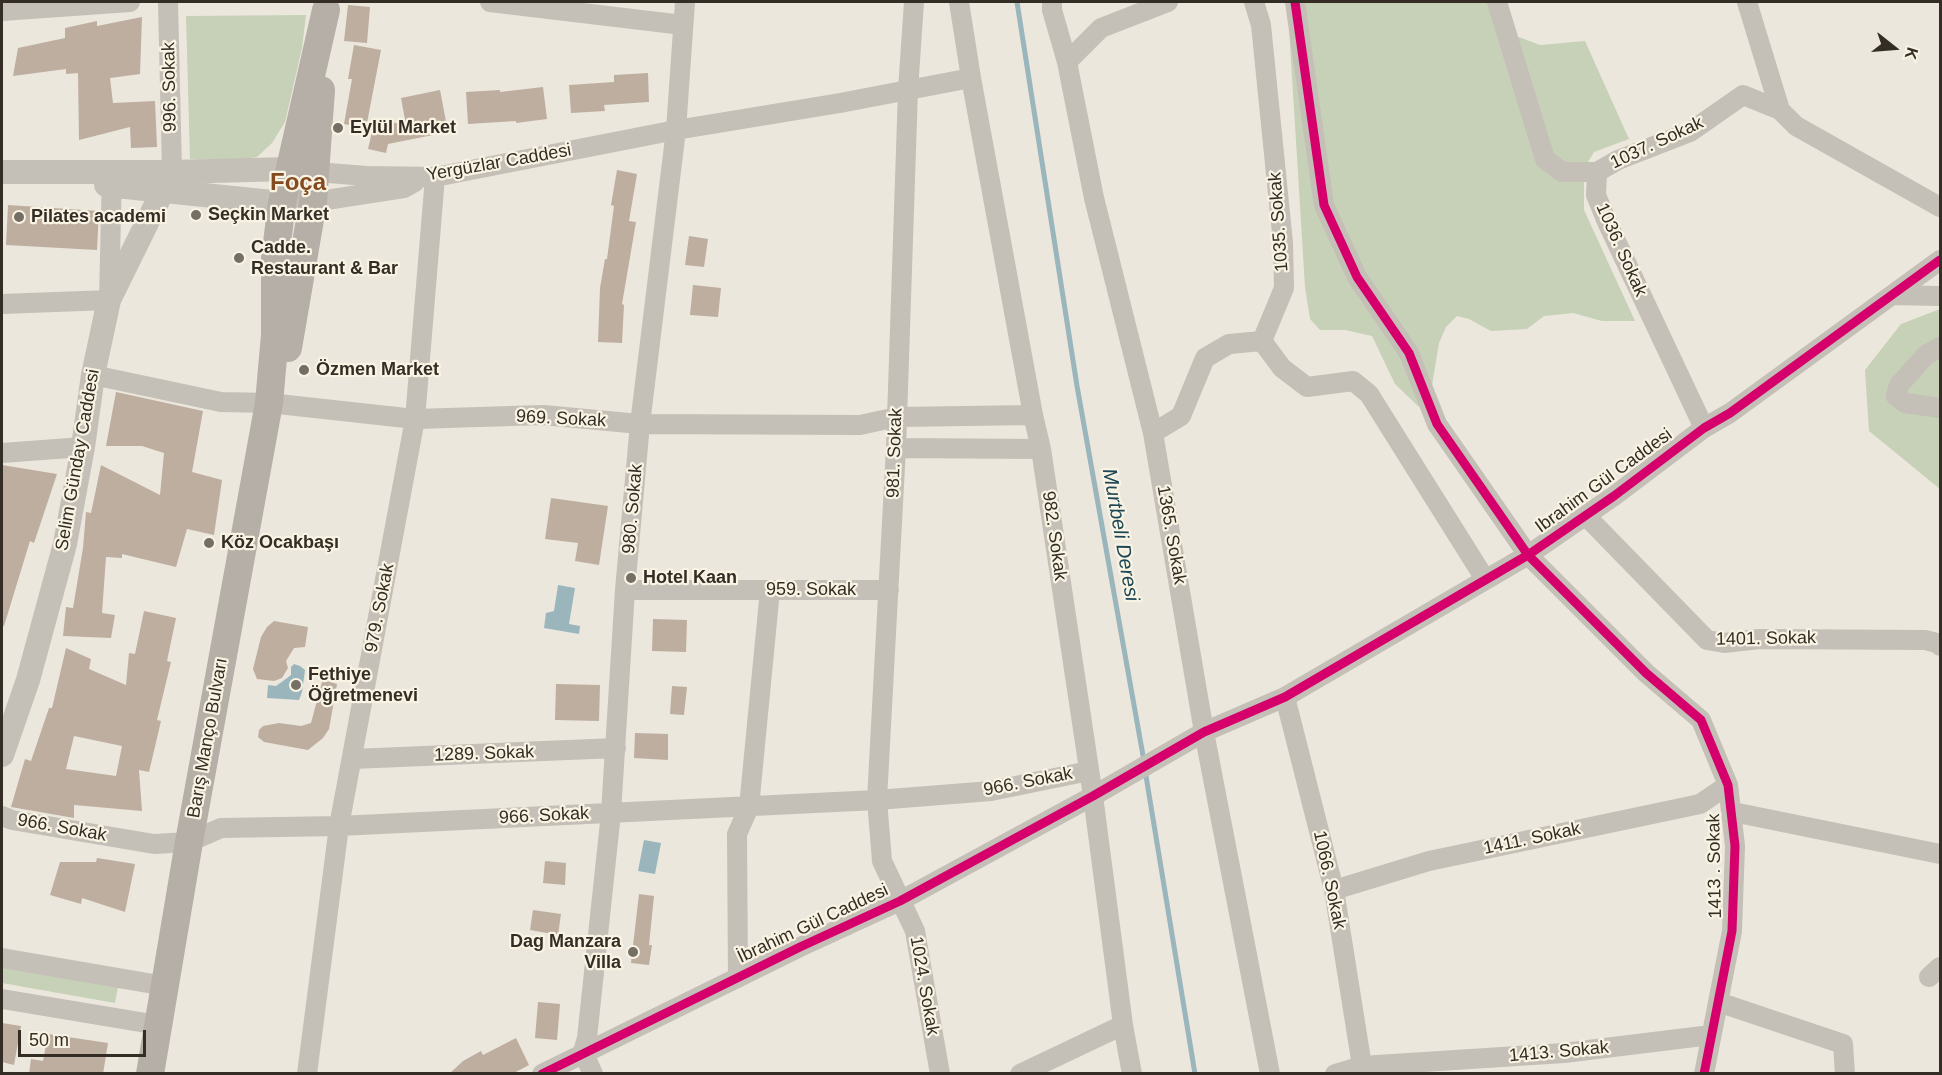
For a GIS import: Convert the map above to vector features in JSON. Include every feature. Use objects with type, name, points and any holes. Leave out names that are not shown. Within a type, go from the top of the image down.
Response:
[{"type":"main road","name":"Barış Manço Bulvarı","points":[[150,1074],[189,842],[269,403],[275,335],[276,258],[282,203],[302,170],[326,6]]},
{"type":"main road","name":"Barış Manço Bulvarı","points":[[269,403],[283,373],[313,202],[302,170]]},
{"type":"street","points":[[2,11],[130,2]]},
{"type":"street","name":"996. Sokak","points":[[167,182],[168,2]]},
{"type":"street","points":[[490,2],[683,25]]},
{"type":"street","name":"980. Sokak","points":[[583,1052],[587,1038],[611,813],[625,590],[640,424],[676,130],[685,2]]},
{"type":"street","name":"981. Sokak","points":[[900,901],[882,861],[877,800],[896,448],[908,90],[914,2]]},
{"type":"street","name":"982. Sokak","points":[[959,2],[970,78],[1041,449],[1093,796],[1123,1025],[1132,1074]]},
{"type":"street","name":"1365. Sokak","points":[[1052,2],[1052,10],[1067,62],[1094,198],[1153,433],[1204,732],[1270,1074]]},
{"type":"street","points":[[1067,62],[1101,28],[1168,2]]},
{"type":"street","name":"1035. Sokak","points":[[1254,2],[1262,25],[1283,243],[1284,288],[1262,341]]},
{"type":"street","name":"1413 . Sokak","points":[[1295,2],[1324,205],[1357,277],[1409,353],[1437,424],[1528,555],[1646,673],[1701,720],[1728,785],[1736,846],[1732,931],[1704,1074]]},
{"type":"street","points":[[1497,2],[1545,159],[1562,172],[1597,172]]},
{"type":"street","points":[[1747,2],[1780,110],[1796,126],[1941,207]]},
{"type":"street","name":"Yergüzlar Caddesi","points":[[11,172],[167,182],[302,170],[366,176],[430,177],[676,130],[970,78]]},
{"type":"street","name":"1037. Sokak","points":[[1597,172],[1618,160],[1690,132],[1743,95],[1780,110]]},
{"type":"street","name":"1036. Sokak","points":[[1597,172],[1596,195],[1607,222],[1704,428]]},
{"type":"street","points":[[167,182],[282,203],[313,202],[404,188],[430,177]]},
{"type":"street","name":"979. Sokak","points":[[307,1074],[339,826],[415,419],[430,177]]},
{"type":"street","points":[[2,304],[109,300],[111,179]]},
{"type":"street","name":"Selim Günday Caddesi","points":[[2,755],[28,680],[62,555],[83,447],[93,375],[109,300],[167,182]]},
{"type":"street","name":"Ibrahim Gül Caddesi","points":[[1204,732],[1285,697],[1528,555],[1586,516],[1704,428],[1730,412],[1941,260]]},
{"type":"street","points":[[1892,295],[1941,296]]},
{"type":"street","points":[[1153,433],[1181,416],[1205,358],[1229,344],[1262,341],[1282,368],[1307,387],[1353,381],[1370,394],[1485,579]]},
{"type":"street","points":[[1941,347],[1926,355],[1899,385],[1896,396],[1905,403],[1941,408]]},
{"type":"street","name":"969. Sokak","points":[[93,375],[221,402],[269,403],[415,419],[543,415],[640,424],[860,425],[897,417],[1033,415]]},
{"type":"street","points":[[2,453],[83,447]]},
{"type":"street","points":[[896,448],[1041,449]]},
{"type":"street","name":"1401. Sokak","points":[[1586,516],[1707,640],[1724,644],[1759,639],[1933,643]]},
{"type":"street","name":"959. Sokak","points":[[625,590],[889,590]]},
{"type":"street","points":[[738,978],[737,834],[749,807],[770,590]]},
{"type":"street","name":"1066. Sokak","points":[[1285,697],[1334,890],[1362,1066]]},
{"type":"street","name":"İbrahim Gül Caddesi","points":[[542,1074],[583,1052],[900,901],[1093,796],[1204,732]]},
{"type":"street","name":"1289. Sokak","points":[[352,759],[616,748]]},
{"type":"street","name":"966. Sokak","points":[[2,816],[12,820],[154,844],[189,842],[221,828],[339,826],[877,800],[991,791],[1089,771]]},
{"type":"street","name":"1411. Sokak","points":[[1334,890],[1428,861],[1700,804],[1728,785]]},
{"type":"street","points":[[1733,812],[1941,854]]},
{"type":"street","name":"1024. Sokak","points":[[900,901],[915,931],[940,1074]]},
{"type":"street","points":[[2,958],[165,986]]},
{"type":"street","points":[[2,999],[158,1025]]},
{"type":"street","points":[[1718,1002],[1843,1044],[1845,1074]]},
{"type":"street","points":[[1020,1074],[1123,1025]]},
{"type":"street","name":"1413. Sokak","points":[[1335,1074],[1362,1066],[1388,1069],[1564,1053],[1711,1035]]},
{"type":"street","points":[[583,1052],[593,1074]]},
{"type":"green space","points":[[1296,2],[1489,2],[1503,31],[1540,45],[1585,41],[1629,139],[1594,152],[1584,169],[1584,210],[1635,321],[1602,321],[1573,313],[1544,316],[1527,329],[1491,331],[1469,319],[1457,316],[1446,327],[1439,343],[1431,392],[1419,407],[1395,384],[1372,336],[1345,330],[1320,330],[1310,319],[1305,287],[1289,28]]},
{"type":"green space","points":[[306,15],[302,48],[285,122],[272,143],[257,157],[240,160],[190,159],[186,16]]},
{"type":"green space","points":[[1940,309],[1940,489],[1869,431],[1865,370],[1901,324]]},
{"type":"green space","points":[[2,966],[118,987],[115,1003],[2,983]]},
{"type":"water","points":[[558,585],[575,588],[569,624],[580,626],[579,634],[544,628],[546,613],[554,611]]},
{"type":"water","points":[[294,664],[305,670],[299,700],[267,698],[268,685],[276,686],[291,675],[291,667]]},
{"type":"water","points":[[644,840],[661,843],[655,874],[638,871]]},
{"type":"building","points":[[348,5],[370,7],[367,43],[344,41]]},
{"type":"building","points":[[142,17],[140,74],[110,78],[113,103],[155,101],[157,147],[131,148],[130,127],[79,140],[78,73],[66,74],[66,69],[13,76],[18,48],[65,38],[65,28],[97,21],[97,26]]},
{"type":"building","points":[[354,45],[381,50],[366,128],[344,124],[352,79],[348,79]]},
{"type":"building","points":[[648,73],[649,102],[604,105],[605,111],[571,113],[569,85],[614,82],[614,75]]},
{"type":"building","points":[[543,87],[547,119],[516,123],[516,121],[468,124],[466,92],[500,90],[500,92]]},
{"type":"building","points":[[440,90],[448,132],[388,144],[386,153],[368,149],[375,119],[406,125],[401,98]]},
{"type":"building","points":[[617,170],[637,174],[629,221],[636,222],[622,304],[624,305],[622,343],[598,342],[600,288],[605,259],[607,259],[614,206],[611,205]]},
{"type":"building","points":[[8,205],[99,211],[97,250],[6,245]]},
{"type":"building","points":[[689,236],[708,239],[704,267],[685,265]]},
{"type":"building","points":[[693,285],[721,288],[718,317],[690,315]]},
{"type":"building","points":[[116,392],[203,411],[192,472],[222,480],[214,535],[187,529],[176,567],[122,554],[122,558],[106,557],[102,613],[115,615],[111,638],[63,636],[66,607],[73,608],[83,548],[86,512],[91,513],[101,465],[160,495],[164,453],[142,446],[106,446]]},
{"type":"building","points":[[2,465],[57,474],[34,543],[30,541],[4,626],[2,626]]},
{"type":"building","points":[[551,498],[608,506],[599,565],[575,561],[578,543],[545,539]]},
{"type":"building","points":[[144,611],[176,618],[167,661],[171,662],[157,720],[161,721],[149,772],[139,770],[142,811],[74,805],[74,818],[11,807],[25,759],[31,761],[49,708],[52,708],[66,648],[91,659],[89,669],[126,685],[129,653],[135,654]],"holes":[[[74,736],[122,746],[116,776],[66,769]]]},
{"type":"building","points":[[653,619],[687,620],[686,652],[652,651]]},
{"type":"building","points":[[274,621],[308,627],[305,647],[294,648],[286,661],[288,668],[282,678],[274,681],[257,679],[253,669],[261,637]]},
{"type":"building","points":[[322,682],[337,684],[329,729],[323,738],[308,750],[264,742],[258,737],[259,730],[263,726],[279,723],[301,726],[311,723]]},
{"type":"building","points":[[556,684],[600,685],[599,721],[555,720]]},
{"type":"building","points":[[672,686],[687,687],[684,715],[670,714]]},
{"type":"building","points":[[635,733],[668,734],[668,760],[634,758]]},
{"type":"building","points":[[97,858],[135,864],[125,912],[82,898],[81,904],[50,895],[60,862],[96,862]]},
{"type":"building","points":[[545,861],[566,863],[565,885],[543,883]]},
{"type":"building","points":[[639,894],[654,896],[649,965],[631,963]]},
{"type":"building","points":[[533,910],[561,914],[558,935],[530,930]]},
{"type":"building","points":[[538,1002],[560,1004],[557,1040],[535,1038]]},
{"type":"building","points":[[2,1023],[21,1026],[14,1065],[2,1062]]},
{"type":"building","points":[[48,1034],[108,1043],[103,1074],[29,1074],[31,1059],[43,1061]]},
{"type":"building","points":[[516,1038],[529,1065],[512,1074],[449,1074],[463,1061],[481,1051],[483,1055]]},
{"type":"waterway","name":"Murtbeli Deresi","points":[[1017,2],[1077,386],[1144,761]]},
{"type":"waterway","name":"Murtbeli Deresi","points":[[1145,770],[1195,1074]]},
{"type":"cycle path","points":[[1295,2],[1324,205],[1357,277],[1409,353],[1437,424],[1528,555],[1646,673],[1701,720],[1728,785],[1735,846],[1732,931],[1704,1074]]},
{"type":"cycle path","points":[[542,1074],[800,947],[900,901],[1093,796],[1204,732],[1285,697],[1528,555],[1614,496],[1704,428],[1730,413],[1940,260]]},
{"type":"place","name":"Eylül Market","points":[[338,128]]},
{"type":"place","name":"Seçkin Market","points":[[196,215]]},
{"type":"place","name":"Pilates academi","points":[[19,217]]},
{"type":"place","name":"Cadde. Restaurant & Bar","points":[[239,258]]},
{"type":"place","name":"Özmen Market","points":[[304,370]]},
{"type":"place","name":"Köz Ocakbaşı","points":[[209,543]]},
{"type":"place","name":"Hotel Kaan","points":[[631,578]]},
{"type":"place","name":"Fethiye Öğretmenevi","points":[[296,685]]},
{"type":"place","name":"Dag Manzara Villa","points":[[633,952]]},
{"type":"district","name":"Foça","points":[[298,183]]}]
